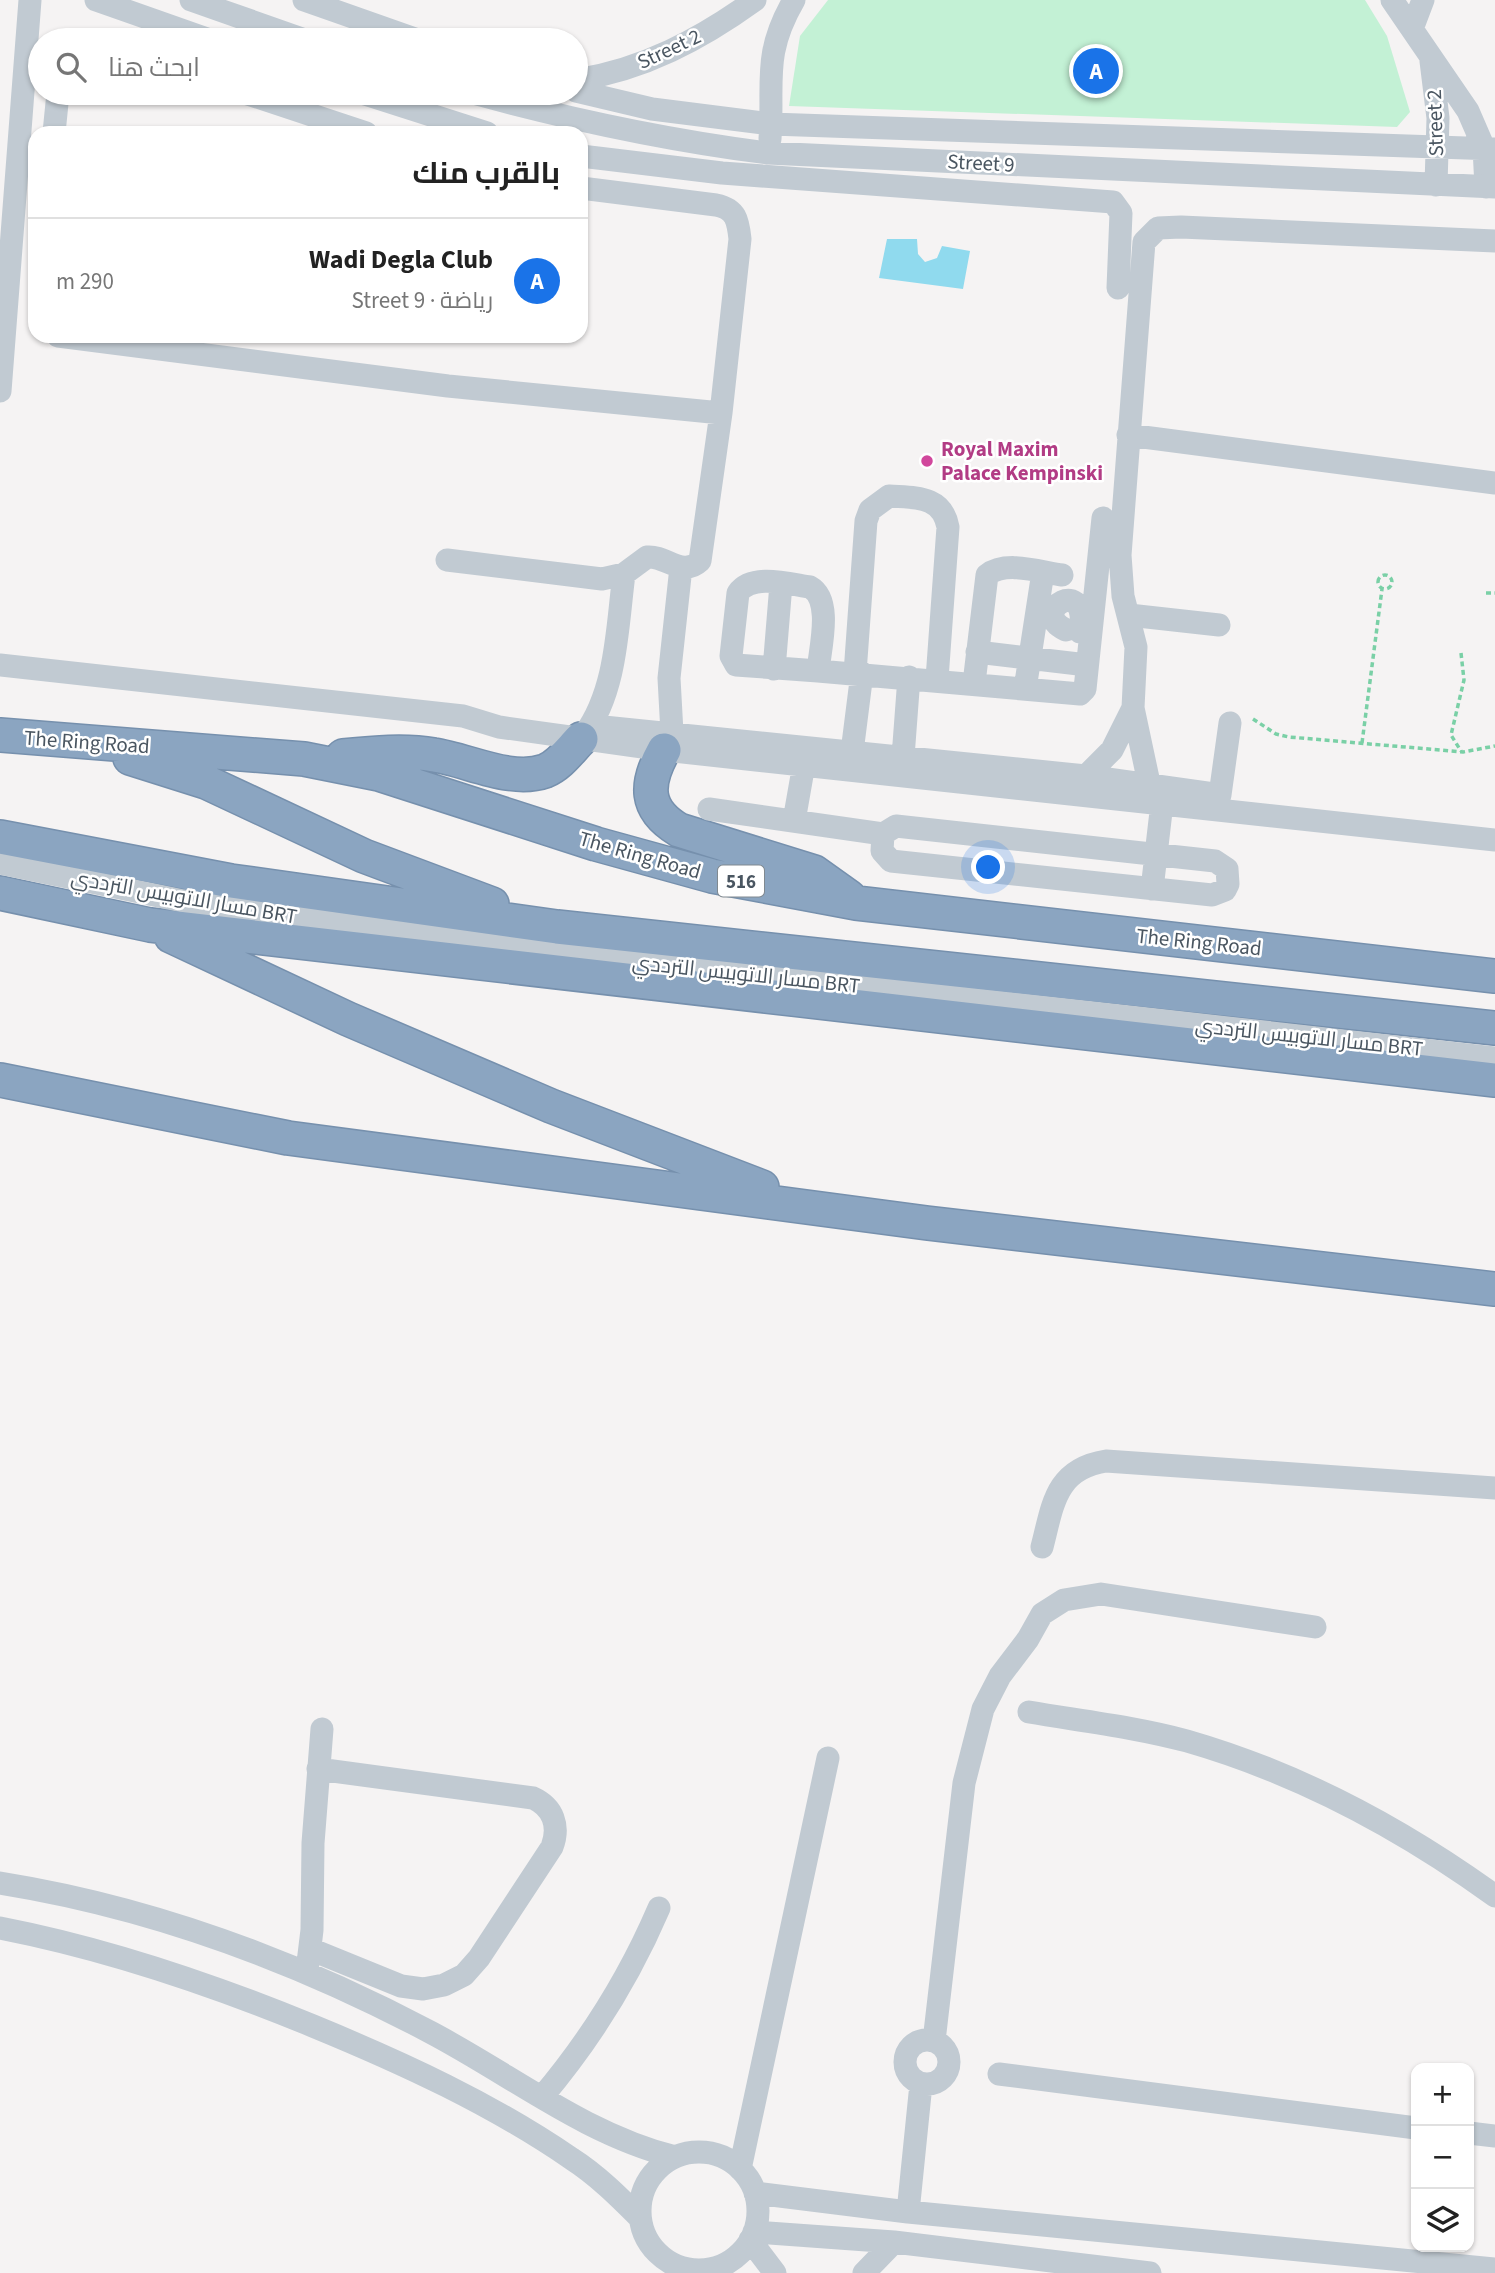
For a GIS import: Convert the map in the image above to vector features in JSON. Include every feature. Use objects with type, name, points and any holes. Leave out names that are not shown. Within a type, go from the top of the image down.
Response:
[{"type":"highway","points":[[304,760],[369,753],[433,755],[507,772],[534,773],[547,770],[560,761],[586,732]]},
{"type":"highway","name":"The Ring Road","points":[[0,736],[304,760],[379,774],[596,844],[712,876],[856,903],[1495,976]]},
{"type":"highway","name":"516","points":[[69,740],[206,782],[364,856],[557,927]]},
{"type":"highway","points":[[668,742],[656,765],[650,793],[662,820],[679,830],[814,872],[827,878],[856,903]]},
{"type":"highway","name":"516","points":[[0,837],[231,881],[557,927],[1495,1028]]},
{"type":"highway","points":[[0,893],[150,925],[1495,1080]]},
{"type":"highway","points":[[150,925],[348,1019],[551,1106],[679,1157],[827,1210]]},
{"type":"highway","points":[[0,1080],[288,1138],[827,1210],[1495,1289]]},
{"type":"street","points":[[0,391],[30,0]]},
{"type":"street","points":[[96,0],[176,28]]},
{"type":"street","points":[[191,0],[272,28]]},
{"type":"street","points":[[304,0],[378,28]]},
{"type":"street","name":"Street 2","points":[[588,77],[646,62],[691,42],[755,0]]},
{"type":"street","points":[[768,153],[771,124],[770,67],[775,40],[794,0]]},
{"type":"street","name":"Street 2","points":[[1392,0],[1431,61],[1468,111],[1490,149],[1491,187]]},
{"type":"street","points":[[1412,29],[1423,0]]},
{"type":"street","name":"Street 2","points":[[1431,61],[1438,147],[1436,185]]},
{"type":"street","name":"Street 9","points":[[588,94],[652,109],[771,124],[1490,149]]},
{"type":"street","points":[[55,126],[57,105]]},
{"type":"street","points":[[281,105],[345,126]]},
{"type":"street","points":[[400,105],[465,126]]},
{"type":"street","name":"Street 9","points":[[516,105],[578,122],[681,142],[768,153],[1491,187]]},
{"type":"street","points":[[1349,181],[1351,146]]},
{"type":"street","points":[[588,157],[722,173],[1113,202],[1121,214],[1118,288]]},
{"type":"street","points":[[447,560],[602,579],[624,574],[647,557],[660,557],[681,567],[697,565],[702,556],[740,239],[735,214],[727,207],[716,205],[588,189]]},
{"type":"street","points":[[1149,783],[1133,708],[1136,647],[1123,596],[1120,555],[1144,242],[1158,228],[1495,241]]},
{"type":"street","points":[[112,343],[447,386],[721,413]]},
{"type":"street","points":[[1128,435],[1495,483]]},
{"type":"street","points":[[852,752],[859,673],[866,521],[878,501],[889,496],[927,499],[938,504],[946,514],[948,527],[937,679]]},
{"type":"street","points":[[1081,664],[1103,518]]},
{"type":"street","points":[[668,742],[668,678],[681,567]]},
{"type":"street","points":[[974,683],[987,575],[995,569],[1005,567],[1053,574],[1030,658],[1025,689]]},
{"type":"street","points":[[586,732],[609,684],[624,574]]},
{"type":"street","points":[[818,671],[821,597],[810,587],[755,581],[742,587],[738,593],[731,656],[740,667],[937,679],[1080,694],[1085,688],[1081,664],[1083,615],[1079,606],[1071,600],[1061,601],[1054,608],[1052,617],[1057,626],[1066,631]]},
{"type":"street","points":[[774,669],[781,584]]},
{"type":"street","points":[[1129,615],[1219,625]]},
{"type":"street","points":[[977,652],[1081,664]]},
{"type":"street","points":[[0,665],[463,716],[499,727],[586,732],[804,764],[1084,785],[1149,783],[1220,795],[1495,825]]},
{"type":"street","points":[[903,757],[909,677]]},
{"type":"street","points":[[1084,785],[1112,750],[1133,708]]},
{"type":"street","points":[[1220,795],[1230,723]]},
{"type":"street","points":[[668,742],[903,757],[1084,785],[1162,803],[1495,840]]},
{"type":"street","points":[[794,821],[804,764]]},
{"type":"street","points":[[1152,889],[1162,803]]},
{"type":"street","points":[[709,809],[883,834],[895,826],[1216,861],[1227,869],[1228,884],[1225,891],[1212,895],[891,861],[882,851],[883,834]]},
{"type":"street","points":[[985,871],[988,836]]},
{"type":"street","points":[[1053,879],[1056,844]]},
{"type":"street","name":"مسار الاتوبيس الترددي BRT","points":[[0,863],[183,901],[507,947],[1495,1058]]},
{"type":"street","points":[[1042,1547],[1055,1500],[1066,1479],[1085,1466],[1106,1461],[1495,1488]]},
{"type":"street","points":[[908,2212],[921,2084],[938,2081],[948,2068],[946,2052],[934,2041],[962,1797],[971,1744],[991,1692],[1042,1614],[1064,1600],[1101,1594],[1315,1627]]},
{"type":"street","points":[[1029,1712],[1173,1738],[1273,1770],[1400,1833],[1495,1896]]},
{"type":"street","points":[[306,1973],[310,1949],[322,1729]]},
{"type":"street","points":[[740,2169],[828,1758]]},
{"type":"street","points":[[310,1949],[401,1986],[423,1989],[455,1981],[479,1958],[552,1847],[556,1833],[550,1811],[533,1798],[318,1769]]},
{"type":"street","points":[[0,1883],[64,1895],[168,1923],[306,1973],[430,2032],[604,2134],[675,2157]]},
{"type":"street","points":[[542,2097],[571,2063],[621,1989],[659,1908]]},
{"type":"street","points":[[0,1928],[148,1965],[277,2012],[389,2059],[476,2102],[564,2153],[598,2178],[640,2218],[654,2250],[673,2264],[697,2272],[727,2263],[752,2236],[757,2219],[755,2193],[740,2169],[720,2156],[709,2153],[675,2157],[664,2163],[648,2182],[640,2205],[640,2218]]},
{"type":"street","points":[[999,2074],[1411,2127]]},
{"type":"street","points":[[1474,2134],[1495,2136]]},
{"type":"street","points":[[755,2193],[908,2212],[1495,2269]]},
{"type":"street","points":[[752,2236],[894,2242],[1150,2273]]},
{"type":"street","points":[[752,2236],[775,2273]]},
{"type":"street","points":[[864,2273],[894,2242]]},
{"type":"path","points":[[1362,744],[1382,589]]},
{"type":"path","points":[[1486,593],[1495,593]]},
{"type":"path","points":[[1461,653],[1464,680],[1451,735],[1454,745],[1463,752]]},
{"type":"path","points":[[1253,719],[1276,734],[1362,744],[1463,752],[1495,746]]},
{"type":"green space","points":[[828,0],[1365,0],[1387,36],[1410,112],[1397,127],[789,106],[800,36]]},
{"type":"water","points":[[887,239],[917,239],[918,254],[925,262],[937,258],[942,246],[970,251],[963,289],[879,278]]},
{"type":"place","name":"Wadi Degla Club","points":[[1096,71]]},
{"type":"place","name":"Royal Maxim Palace Kempinski","points":[[927,461]]}]
